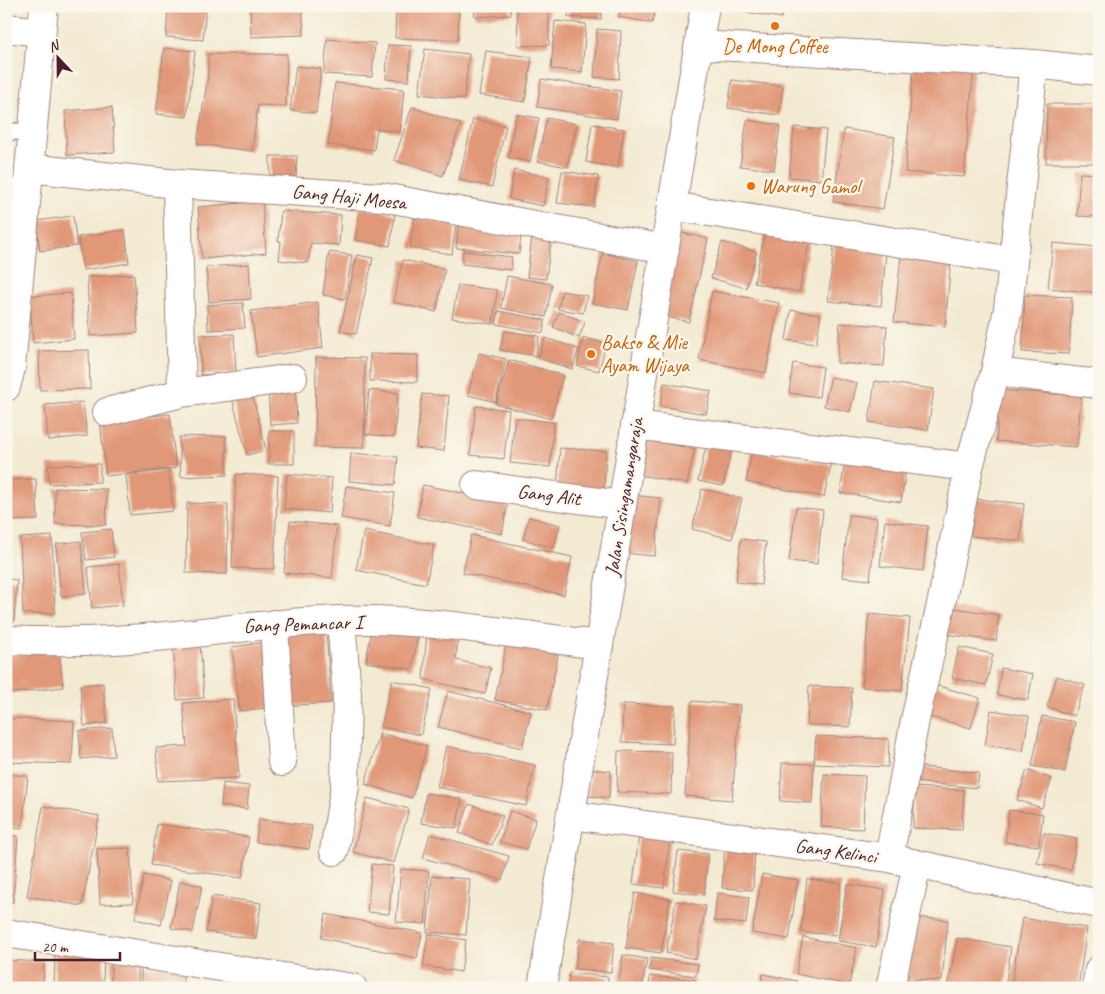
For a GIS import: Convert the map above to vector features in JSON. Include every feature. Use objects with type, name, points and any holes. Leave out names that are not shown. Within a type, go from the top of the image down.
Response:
[{"type":"street","name":"Jalan Sisingamangaraja","points":[[542,988],[705,6]]},
{"type":"street","points":[[6,28],[43,19],[19,131],[29,168],[15,224],[8,374]]},
{"type":"street","points":[[699,45],[1034,64],[1099,72]]},
{"type":"street","points":[[889,858],[915,720],[969,467],[995,372],[1008,309],[1034,64]]},
{"type":"street","name":"Gang Haji Moesa","points":[[29,168],[177,184],[382,197],[665,250]]},
{"type":"street","points":[[177,184],[182,393]]},
{"type":"street","points":[[672,206],[1013,261]]},
{"type":"street","points":[[995,372],[1099,384]]},
{"type":"street","points":[[107,412],[182,393],[293,378]]},
{"type":"street","points":[[635,425],[969,467]]},
{"type":"street","name":"Gang Alit","points":[[476,486],[622,505]]},
{"type":"street","points":[[334,851],[345,786],[347,694],[341,620]]},
{"type":"street","name":"Gang Pemancar I","points":[[6,640],[53,642],[127,639],[274,624],[341,620],[423,623],[599,645]]},
{"type":"street","points":[[274,624],[282,762]]},
{"type":"street","name":"Gang Kelinci","points":[[571,815],[889,858],[1099,904]]},
{"type":"street","points":[[890,988],[917,865]]},
{"type":"street","points":[[6,933],[353,988]]},
{"type":"street","points":[[1096,988],[1099,970]]},
{"type":"building","points":[[168,6],[206,6],[203,40],[166,37]]},
{"type":"building","points":[[302,6],[304,35],[251,37],[250,8]]},
{"type":"building","points":[[396,6],[459,7],[458,40],[395,38]]},
{"type":"building","points":[[474,6],[510,6],[511,15],[475,17]]},
{"type":"building","points":[[517,6],[549,6],[549,45],[518,46]]},
{"type":"building","points":[[569,6],[602,6],[601,19],[568,17]]},
{"type":"building","points":[[621,6],[656,6],[652,23],[619,17]]},
{"type":"building","points":[[734,6],[783,6],[781,18],[734,10]]},
{"type":"building","points":[[555,21],[586,24],[582,72],[551,69]]},
{"type":"building","points":[[597,29],[621,31],[619,79],[594,77]]},
{"type":"building","points":[[327,39],[375,43],[372,77],[324,74]]},
{"type":"building","points":[[388,45],[411,46],[409,81],[386,79]]},
{"type":"building","points":[[164,48],[195,51],[187,117],[156,114]]},
{"type":"building","points":[[425,49],[469,54],[464,99],[419,94]]},
{"type":"building","points":[[486,51],[532,57],[525,102],[479,95]]},
{"type":"building","points":[[208,54],[287,54],[286,106],[258,105],[252,151],[197,144],[208,76]]},
{"type":"building","points":[[914,61],[974,66],[964,177],[905,172]]},
{"type":"building","points":[[296,66],[321,69],[316,113],[290,110]]},
{"type":"building","points":[[541,79],[621,91],[617,119],[537,107]]},
{"type":"building","points":[[732,80],[783,86],[779,115],[728,108]]},
{"type":"building","points":[[335,83],[404,89],[400,132],[377,129],[374,150],[328,145]]},
{"type":"building","points":[[1047,104],[1099,104],[1099,163],[1046,163]]},
{"type":"building","points":[[112,107],[115,152],[67,155],[65,111]]},
{"type":"building","points":[[412,107],[461,124],[443,176],[394,160]]},
{"type":"building","points":[[516,114],[539,118],[530,162],[508,158]]},
{"type":"building","points":[[547,118],[577,124],[567,167],[537,161]]},
{"type":"building","points":[[473,119],[506,126],[492,187],[459,180]]},
{"type":"building","points":[[747,120],[780,125],[774,170],[740,166]]},
{"type":"building","points":[[592,124],[624,129],[618,168],[586,162]]},
{"type":"building","points":[[794,127],[826,130],[821,180],[789,177]]},
{"type":"building","points":[[844,129],[895,137],[883,209],[833,202]]},
{"type":"building","points":[[270,156],[297,156],[296,179],[270,179]]},
{"type":"building","points":[[514,170],[549,177],[543,206],[509,199]]},
{"type":"building","points":[[562,171],[598,176],[594,207],[557,203]]},
{"type":"building","points":[[1080,173],[1099,174],[1099,217],[1077,216]]},
{"type":"building","points":[[262,201],[266,253],[202,259],[198,207]]},
{"type":"building","points":[[360,208],[395,214],[390,246],[355,240]]},
{"type":"building","points":[[281,211],[341,215],[339,245],[311,243],[308,263],[279,260],[281,241],[278,241]]},
{"type":"building","points":[[73,216],[77,246],[40,251],[36,221]]},
{"type":"building","points":[[414,218],[456,224],[452,254],[410,248]]},
{"type":"building","points":[[459,220],[522,226],[519,254],[456,248]]},
{"type":"building","points":[[533,228],[552,231],[546,279],[527,277]]},
{"type":"building","points":[[125,230],[129,263],[83,270],[78,237]]},
{"type":"building","points":[[674,231],[708,239],[689,322],[655,314]]},
{"type":"building","points":[[765,233],[809,243],[799,292],[754,283]]},
{"type":"building","points":[[835,237],[887,242],[881,306],[828,301]]},
{"type":"building","points":[[722,242],[757,252],[746,288],[711,278]]},
{"type":"building","points":[[1053,243],[1099,247],[1099,293],[1048,288]]},
{"type":"building","points":[[463,251],[512,257],[511,270],[462,264]]},
{"type":"building","points":[[329,252],[352,255],[345,299],[323,295]]},
{"type":"building","points":[[603,253],[638,261],[628,310],[592,303]]},
{"type":"building","points":[[357,255],[373,258],[356,334],[340,331]]},
{"type":"building","points":[[901,255],[951,260],[945,327],[894,322]]},
{"type":"building","points":[[403,260],[445,269],[436,312],[393,302]]},
{"type":"building","points":[[249,264],[251,299],[209,302],[206,267]]},
{"type":"building","points":[[134,274],[138,333],[90,336],[87,277]]},
{"type":"building","points":[[507,276],[552,284],[546,317],[501,308]]},
{"type":"building","points":[[458,285],[497,290],[493,324],[452,318]]},
{"type":"building","points":[[562,291],[587,296],[583,313],[558,309]]},
{"type":"building","points":[[712,291],[779,303],[766,373],[699,360]]},
{"type":"building","points":[[71,293],[74,339],[33,343],[30,296]]},
{"type":"building","points":[[1025,295],[1072,297],[1069,354],[1022,352]]},
{"type":"building","points":[[318,302],[323,348],[257,357],[251,311]]},
{"type":"building","points":[[243,303],[245,328],[208,330],[207,305]]},
{"type":"building","points":[[791,310],[821,314],[816,344],[786,340]]},
{"type":"building","points":[[498,311],[545,320],[543,333],[496,324]]},
{"type":"building","points":[[559,312],[585,322],[579,338],[553,327]]},
{"type":"building","points":[[840,323],[887,326],[884,366],[837,363]]},
{"type":"building","points":[[504,331],[539,336],[536,356],[500,350]]},
{"type":"building","points":[[234,334],[236,373],[201,375],[200,335]]},
{"type":"building","points":[[545,338],[579,349],[572,369],[538,358]]},
{"type":"building","name":"Bakso & Mie Ayam Wijaya","points":[[583,338],[606,343],[599,371],[577,366]]},
{"type":"building","points":[[89,350],[90,389],[40,390],[39,351]]},
{"type":"building","points":[[479,353],[506,359],[496,402],[468,395]]},
{"type":"building","points":[[370,354],[418,355],[417,382],[370,381]]},
{"type":"building","points":[[316,357],[365,358],[364,448],[315,447]]},
{"type":"building","points":[[509,360],[563,375],[551,419],[496,404]]},
{"type":"building","points":[[793,363],[823,367],[819,397],[789,393]]},
{"type":"building","points":[[831,377],[857,383],[850,412],[824,406]]},
{"type":"building","points":[[875,381],[934,389],[928,430],[869,422]]},
{"type":"building","points":[[295,382],[297,423],[270,425],[268,383]]},
{"type":"building","points":[[664,383],[711,391],[706,414],[660,406]]},
{"type":"building","points":[[251,389],[266,450],[247,455],[231,394]]},
{"type":"building","points":[[369,390],[398,393],[394,437],[365,434]]},
{"type":"building","points":[[1000,390],[1081,396],[1077,447],[996,441]]},
{"type":"building","points":[[422,394],[449,396],[444,451],[416,448]]},
{"type":"building","points":[[83,402],[87,436],[48,440],[45,405]]},
{"type":"building","points":[[476,406],[509,410],[504,459],[470,455]]},
{"type":"building","points":[[170,414],[176,468],[106,476],[100,421]]},
{"type":"building","points":[[515,418],[554,422],[550,467],[510,463]]},
{"type":"building","points":[[269,431],[294,431],[294,464],[269,464]]},
{"type":"building","points":[[226,436],[227,475],[181,477],[179,437]]},
{"type":"building","points":[[708,438],[733,444],[723,486],[698,481]]},
{"type":"building","points":[[648,440],[695,449],[687,484],[640,475]]},
{"type":"building","points":[[560,448],[606,451],[604,489],[557,486]]},
{"type":"building","points":[[752,450],[831,465],[824,497],[746,482]]},
{"type":"building","points":[[351,453],[398,457],[395,485],[349,481]]},
{"type":"building","points":[[846,454],[907,463],[901,502],[840,493]]},
{"type":"building","points":[[100,464],[100,482],[49,484],[48,465]]},
{"type":"building","points":[[169,470],[173,511],[130,515],[126,475]]},
{"type":"building","points":[[236,474],[278,476],[274,569],[232,568]]},
{"type":"building","points":[[287,474],[332,478],[330,513],[284,509]]},
{"type":"building","points":[[36,479],[38,520],[6,521],[6,480]]},
{"type":"building","points":[[423,485],[508,502],[502,534],[417,517]]},
{"type":"building","points":[[346,486],[395,493],[390,526],[341,518]]},
{"type":"building","points":[[55,488],[107,489],[106,525],[55,524]]},
{"type":"building","points":[[702,489],[742,498],[732,539],[692,529]]},
{"type":"building","points":[[630,495],[661,498],[655,556],[623,553]]},
{"type":"building","points":[[976,499],[1024,504],[1020,541],[971,536]]},
{"type":"building","points":[[187,503],[228,504],[227,574],[186,573]]},
{"type":"building","points":[[796,507],[823,510],[817,564],[789,561]]},
{"type":"building","points":[[849,515],[877,518],[870,580],[842,577]]},
{"type":"building","points":[[529,517],[560,525],[554,548],[523,539]]},
{"type":"building","points":[[290,521],[337,526],[332,578],[284,573]]},
{"type":"building","points":[[885,521],[928,526],[923,571],[880,566]]},
{"type":"building","points":[[111,529],[114,557],[86,560],[82,532]]},
{"type":"building","points":[[364,531],[434,545],[426,584],[356,570]]},
{"type":"building","points":[[471,535],[572,557],[564,595],[463,573]]},
{"type":"building","points":[[52,536],[55,613],[23,614],[20,538]]},
{"type":"building","points":[[741,539],[766,542],[761,585],[736,582]]},
{"type":"building","points":[[81,541],[86,594],[61,596],[56,544]]},
{"type":"building","points":[[119,564],[123,605],[92,608],[88,567]]},
{"type":"building","points":[[6,579],[17,580],[14,622],[6,622]]},
{"type":"building","points":[[948,607],[999,615],[996,641],[944,634]]},
{"type":"building","points":[[869,614],[910,618],[902,691],[862,687]]},
{"type":"building","points":[[372,627],[418,635],[412,669],[366,662]]},
{"type":"building","points":[[326,631],[331,703],[283,706],[277,635]]},
{"type":"building","points":[[427,632],[458,634],[456,660],[491,668],[485,694],[423,679]]},
{"type":"building","points":[[507,640],[559,650],[547,710],[495,700]]},
{"type":"building","points":[[267,642],[275,707],[240,711],[232,647]]},
{"type":"building","points":[[200,643],[204,698],[177,700],[173,645]]},
{"type":"building","points":[[959,647],[993,654],[986,685],[952,678]]},
{"type":"building","points":[[59,649],[63,687],[6,694],[6,655]]},
{"type":"building","points":[[1001,668],[1033,674],[1028,700],[997,695]]},
{"type":"building","points":[[1057,676],[1085,685],[1074,716],[1047,707]]},
{"type":"building","points":[[392,680],[432,689],[421,735],[381,727]]},
{"type":"building","points":[[103,683],[107,723],[84,726],[80,685]]},
{"type":"building","points":[[935,685],[980,698],[971,728],[926,716]]},
{"type":"building","points":[[809,686],[852,688],[850,727],[807,725]]},
{"type":"building","points":[[448,691],[531,712],[522,748],[438,727]]},
{"type":"building","points":[[233,699],[239,778],[158,781],[156,748],[187,746],[183,703]]},
{"type":"building","points":[[692,701],[740,705],[732,800],[685,796]]},
{"type":"building","points":[[623,704],[675,706],[673,744],[622,742]]},
{"type":"building","points":[[991,710],[1029,716],[1023,751],[985,745]]},
{"type":"building","points":[[1042,716],[1075,722],[1065,772],[1032,766]]},
{"type":"building","points":[[6,718],[74,721],[72,764],[6,762]]},
{"type":"building","points":[[112,728],[114,756],[81,759],[79,731]]},
{"type":"building","points":[[380,733],[427,746],[412,798],[365,784]]},
{"type":"building","points":[[816,736],[889,739],[888,767],[814,764]]},
{"type":"building","points":[[446,746],[535,765],[526,806],[437,787]]},
{"type":"building","points":[[618,751],[672,752],[671,794],[617,792]]},
{"type":"building","points":[[782,763],[814,764],[812,803],[780,801]]},
{"type":"building","points":[[915,766],[979,773],[977,788],[913,782]]},
{"type":"building","points":[[591,769],[611,771],[609,798],[588,796]]},
{"type":"building","points":[[1027,770],[1052,779],[1042,808],[1017,800]]},
{"type":"building","points":[[6,774],[28,776],[22,828],[6,827]]},
{"type":"building","points":[[824,774],[865,776],[863,829],[821,827]]},
{"type":"building","points":[[223,783],[249,786],[247,809],[221,806]]},
{"type":"building","points":[[915,787],[964,790],[962,830],[913,828]]},
{"type":"building","points":[[426,793],[462,799],[456,828],[421,823]]},
{"type":"building","points":[[367,798],[409,809],[394,863],[353,852]]},
{"type":"building","points":[[469,804],[503,816],[492,845],[459,833]]},
{"type":"building","points":[[43,806],[99,816],[82,906],[27,896]]},
{"type":"building","points":[[1009,810],[1043,814],[1039,846],[1005,842]]},
{"type":"building","points":[[510,811],[536,819],[526,849],[500,842]]},
{"type":"building","points":[[259,819],[312,826],[309,849],[256,842]]},
{"type":"building","points":[[157,824],[249,837],[242,878],[151,865]]},
{"type":"building","points":[[1044,833],[1077,839],[1071,870],[1037,863]]},
{"type":"building","points":[[430,834],[509,856],[502,880],[423,858]]},
{"type":"building","points":[[6,835],[18,836],[13,902],[6,901]]},
{"type":"building","points":[[639,835],[670,839],[664,888],[633,884]]},
{"type":"building","points":[[725,845],[755,847],[753,890],[722,888]]},
{"type":"building","points":[[130,848],[133,903],[100,904],[97,849]]},
{"type":"building","points":[[678,851],[708,854],[704,895],[673,891]]},
{"type":"building","points":[[372,864],[393,866],[389,914],[367,912]]},
{"type":"building","points":[[401,869],[429,871],[425,924],[396,922]]},
{"type":"building","points":[[762,874],[798,880],[789,939],[752,933]]},
{"type":"building","points":[[144,875],[171,881],[161,925],[135,919]]},
{"type":"building","points":[[432,876],[470,879],[466,935],[427,932]]},
{"type":"building","points":[[807,879],[841,883],[835,935],[801,932]]},
{"type":"building","points":[[180,881],[202,886],[193,932],[171,928]]},
{"type":"building","points":[[847,884],[885,890],[876,947],[838,941]]},
{"type":"building","points":[[635,893],[670,899],[661,953],[626,948]]},
{"type":"building","points":[[717,893],[749,897],[746,924],[714,921]]},
{"type":"building","points":[[212,896],[261,903],[256,939],[206,932]]},
{"type":"building","points":[[676,901],[706,906],[696,959],[666,953]]},
{"type":"building","points":[[326,914],[422,933],[417,958],[321,938]]},
{"type":"building","points":[[913,917],[948,920],[942,981],[908,979]]},
{"type":"building","points":[[1022,918],[1087,928],[1078,988],[1011,988]]},
{"type":"building","points":[[428,934],[466,940],[461,972],[423,966]]},
{"type":"building","points":[[803,937],[857,948],[849,985],[796,974]]},
{"type":"building","points":[[957,938],[1011,947],[1005,988],[948,988]]},
{"type":"building","points":[[579,939],[614,943],[611,972],[575,969]]},
{"type":"building","points":[[55,952],[104,953],[103,988],[54,988]]},
{"type":"building","points":[[623,955],[647,959],[642,988],[618,988]]},
{"type":"building","points":[[651,958],[698,964],[696,976],[649,970]]},
{"type":"building","points":[[6,960],[44,962],[43,988],[6,988]]},
{"type":"building","points":[[111,960],[138,960],[138,988],[111,988]]},
{"type":"building","points":[[141,966],[183,968],[183,988],[141,988]]},
{"type":"building","points":[[569,973],[608,977],[607,988],[568,988]]},
{"type":"building","points":[[763,974],[797,981],[795,988],[760,988]]},
{"type":"building","points":[[650,976],[695,980],[695,988],[649,988]]},
{"type":"place","name":"De Mong Coffee","points":[[775,26]]},
{"type":"place","name":"Warung Gamol","points":[[751,186]]},
{"type":"place","name":"Bakso & Mie Ayam Wijaya","points":[[591,354]]}]
